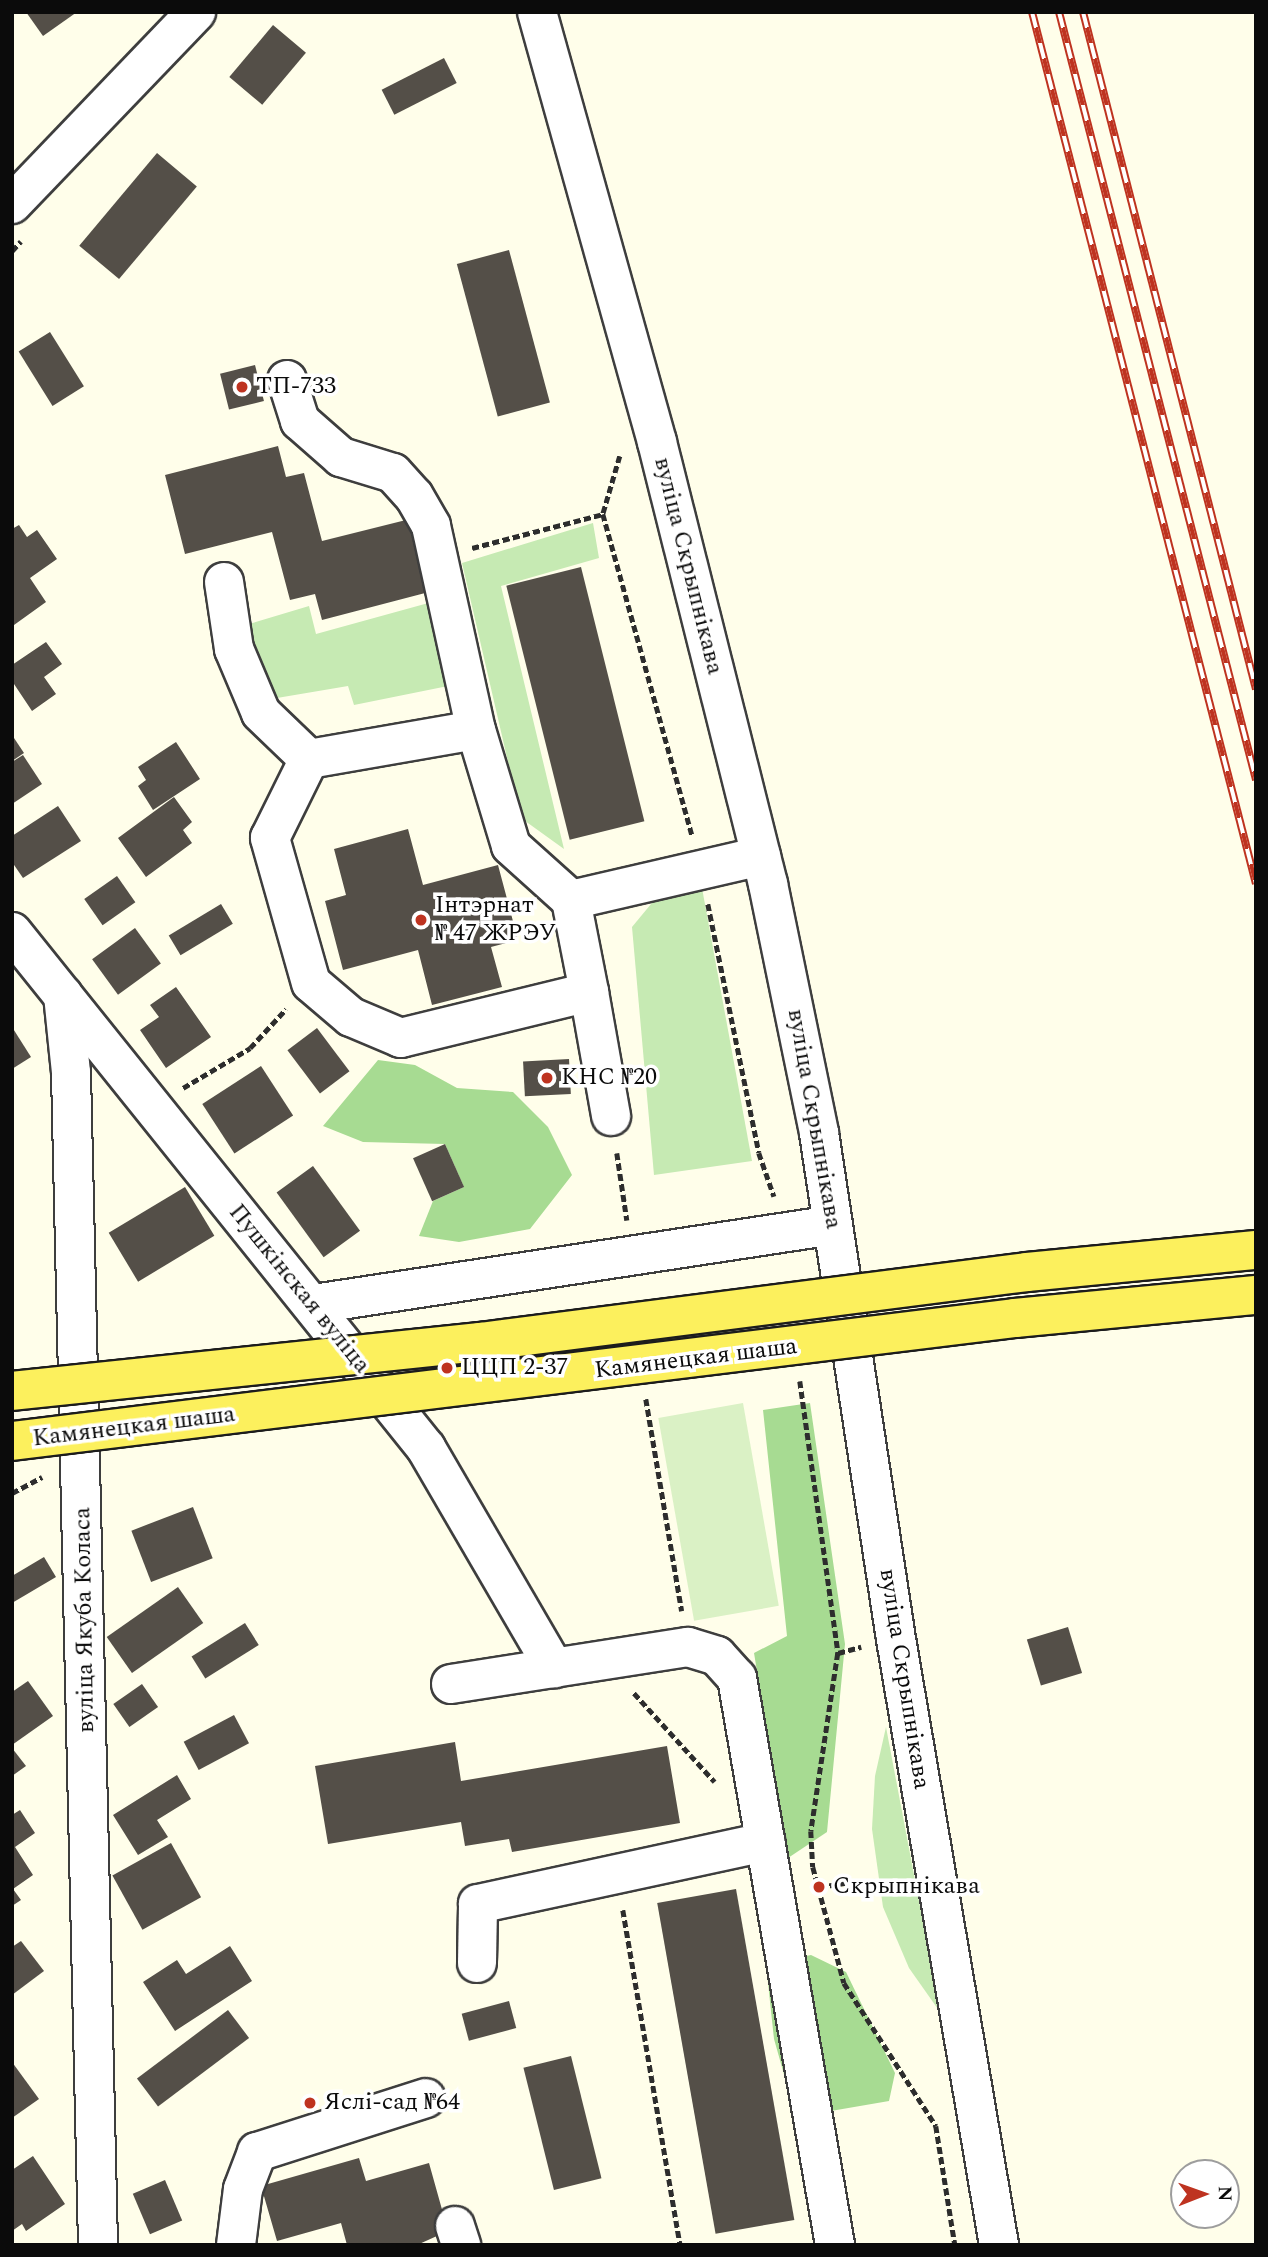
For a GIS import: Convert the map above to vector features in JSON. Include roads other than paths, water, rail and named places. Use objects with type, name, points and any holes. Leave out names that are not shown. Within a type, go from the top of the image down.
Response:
[{"type":"main road","name":"Камянецкая шаша","points":[[12,1391],[481,1342],[1027,1272],[1256,1250]]},
{"type":"main road","name":"Камянецкая шаша","points":[[12,1441],[1014,1318],[1256,1295]]},
{"type":"street","name":"вуліца Скрыпнікава","points":[[537,12],[657,442],[761,856],[833,1225],[896,1640],[999,2245]]},
{"type":"street","points":[[12,204],[189,14]]},
{"type":"street","points":[[286,380],[300,421],[341,457],[393,473],[414,496],[439,556],[476,730],[511,846],[570,900],[611,1116]]},
{"type":"street","points":[[224,582],[234,649],[261,713],[309,760]]},
{"type":"street","points":[[309,760],[476,730]]},
{"type":"street","points":[[309,760],[270,838],[311,983],[351,1017],[401,1038],[589,992]]},
{"type":"street","points":[[570,900],[701,867],[761,856]]},
{"type":"street","name":"Пушкінская вуліца","points":[[12,932],[314,1304],[426,1448],[554,1668]]},
{"type":"street","name":"вуліца Якуба Коласа","points":[[63,996],[71,1073],[98,2245]]},
{"type":"street","points":[[314,1304],[833,1225]]},
{"type":"street","points":[[451,1684],[688,1647],[717,1656],[737,1678],[835,2245]]},
{"type":"street","points":[[477,1964],[478,1903],[765,1842]]},
{"type":"street","points":[[236,2245],[243,2189],[257,2152],[426,2098]]},
{"type":"railway","points":[[1032,12],[1256,884]]},
{"type":"railway","points":[[1059,12],[1256,780]]},
{"type":"railway","points":[[1083,12],[1256,689]]},
{"type":"place","name":"ТП-733","points":[[242,387]]},
{"type":"place","name":"Інтэрнат № 47 ЖРЭУ","points":[[421,920]]},
{"type":"place","name":"КНС №20","points":[[547,1078]]},
{"type":"place","name":"ЦЦП 2-37","points":[[447,1368]]},
{"type":"place","name":"Скрыпнікава","points":[[819,1887]]},
{"type":"place","name":"Яслі-сад №64","points":[[310,2103]]}]
